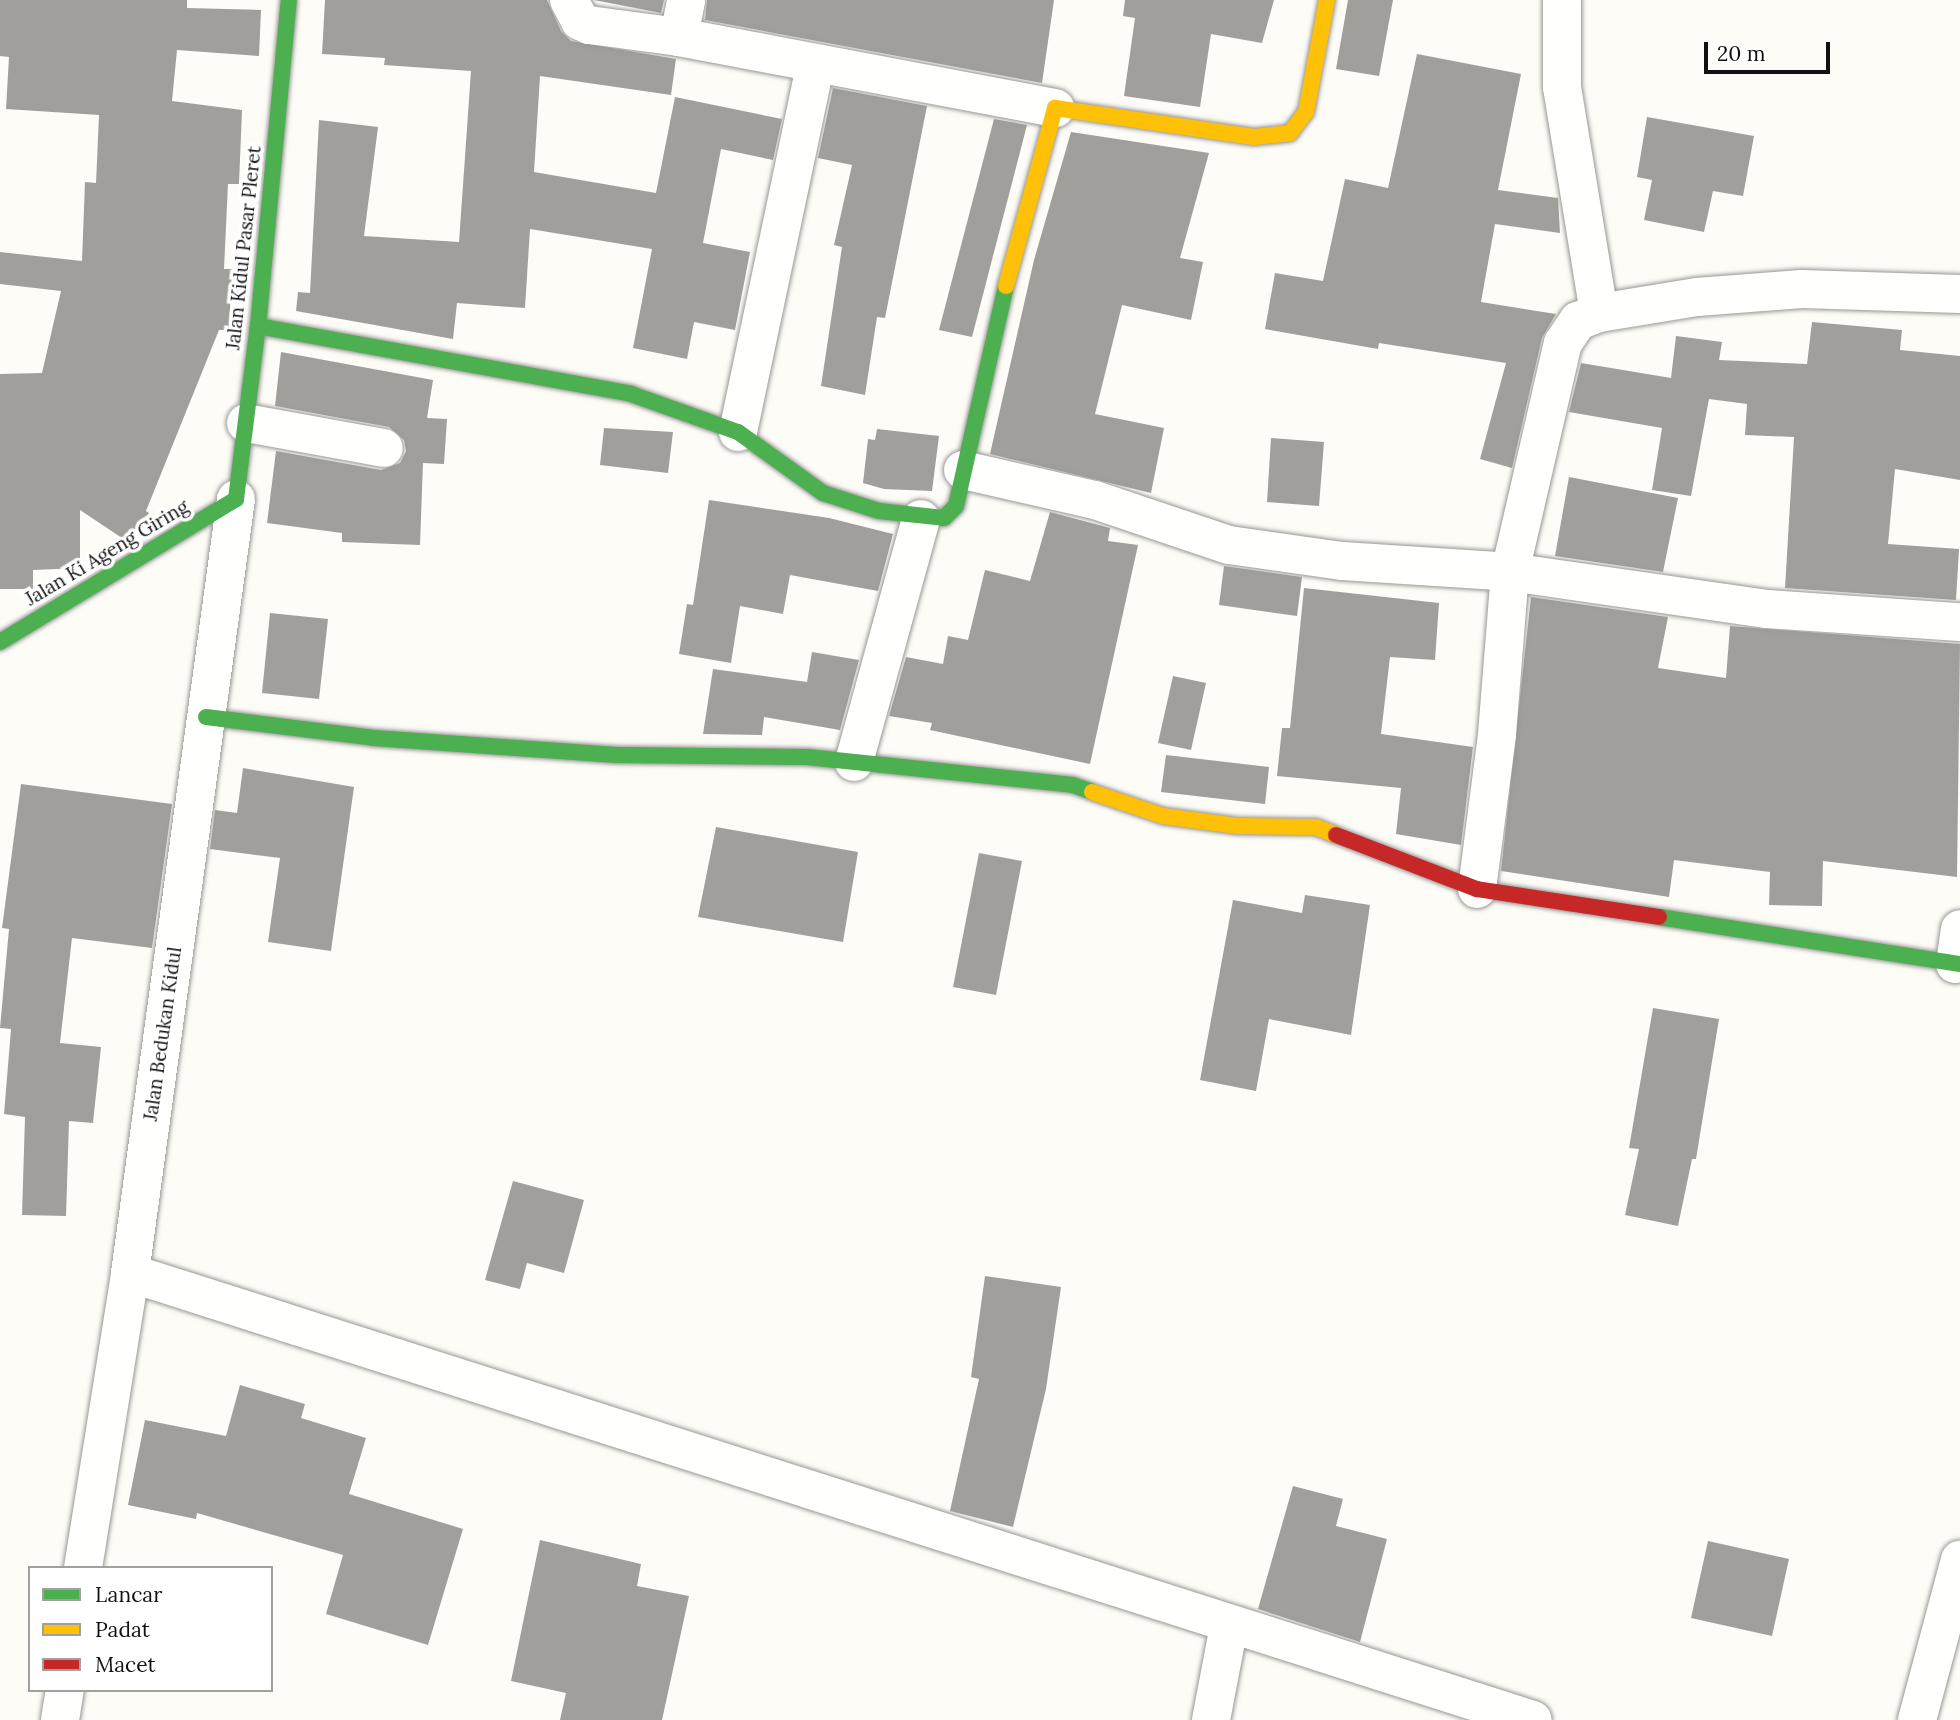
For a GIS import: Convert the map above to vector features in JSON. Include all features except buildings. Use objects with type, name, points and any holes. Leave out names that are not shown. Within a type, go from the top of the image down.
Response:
[{"type":"street","name":"Jalan Kidul Pasar Pleret","points":[[236,499],[258,326],[289,0]]},
{"type":"street","points":[[569,0],[580,21],[589,25],[679,37],[815,66],[930,83],[1055,108],[1254,137],[1290,132],[1306,112],[1327,0]]},
{"type":"street","points":[[679,37],[686,0]]},
{"type":"street","points":[[1562,0],[1562,87],[1598,313]]},
{"type":"street","points":[[738,432],[815,66]]},
{"type":"street","points":[[258,326],[631,394],[738,432],[822,493],[878,511],[921,519],[944,518],[956,506],[1013,255],[1055,108]]},
{"type":"street","points":[[1477,889],[1497,734],[1510,572],[1563,343],[1578,321],[1598,313],[1697,297],[1802,289],[1960,294]]},
{"type":"street","points":[[246,423],[384,448]]},
{"type":"street","points":[[963,470],[1095,500],[1229,545],[1342,561],[1510,572],[1767,610],[1960,622]]},
{"type":"street","name":"Jalan Ki Ageng Giring","points":[[0,642],[236,499]]},
{"type":"street","name":"Jalan Bedukan Kidul","points":[[83,1566],[130,1273],[236,499]]},
{"type":"street","points":[[854,762],[921,519]]},
{"type":"street","points":[[206,717],[374,738],[616,755],[807,757],[1073,785],[1163,816],[1237,826],[1316,827],[1477,889],[1958,952]]},
{"type":"street","points":[[130,1273],[1229,1626],[1533,1720]]},
{"type":"street","points":[[1917,1720],[1960,1560]]},
{"type":"street","points":[[1211,1720],[1229,1626]]},
{"type":"street","points":[[61,1720],[65,1692]]},
{"type":"traffic: fast","points":[[0,642],[236,499],[258,326],[289,0]]},
{"type":"traffic: fast","points":[[258,326],[631,394],[738,432],[823,493],[879,511],[944,518],[956,506],[1006,286]]},
{"type":"traffic: fast","points":[[206,717],[374,738],[616,755],[807,757],[1073,785],[1092,792]]},
{"type":"traffic: fast","points":[[1659,917],[1960,964]]},
{"type":"traffic: slow","points":[[1006,286],[1055,108],[1254,137],[1290,133],[1306,112],[1327,0]]},
{"type":"traffic: slow","points":[[1092,792],[1163,816],[1237,826],[1316,827],[1336,835]]},
{"type":"traffic: jam","points":[[1336,835],[1477,889],[1659,917]]}]
